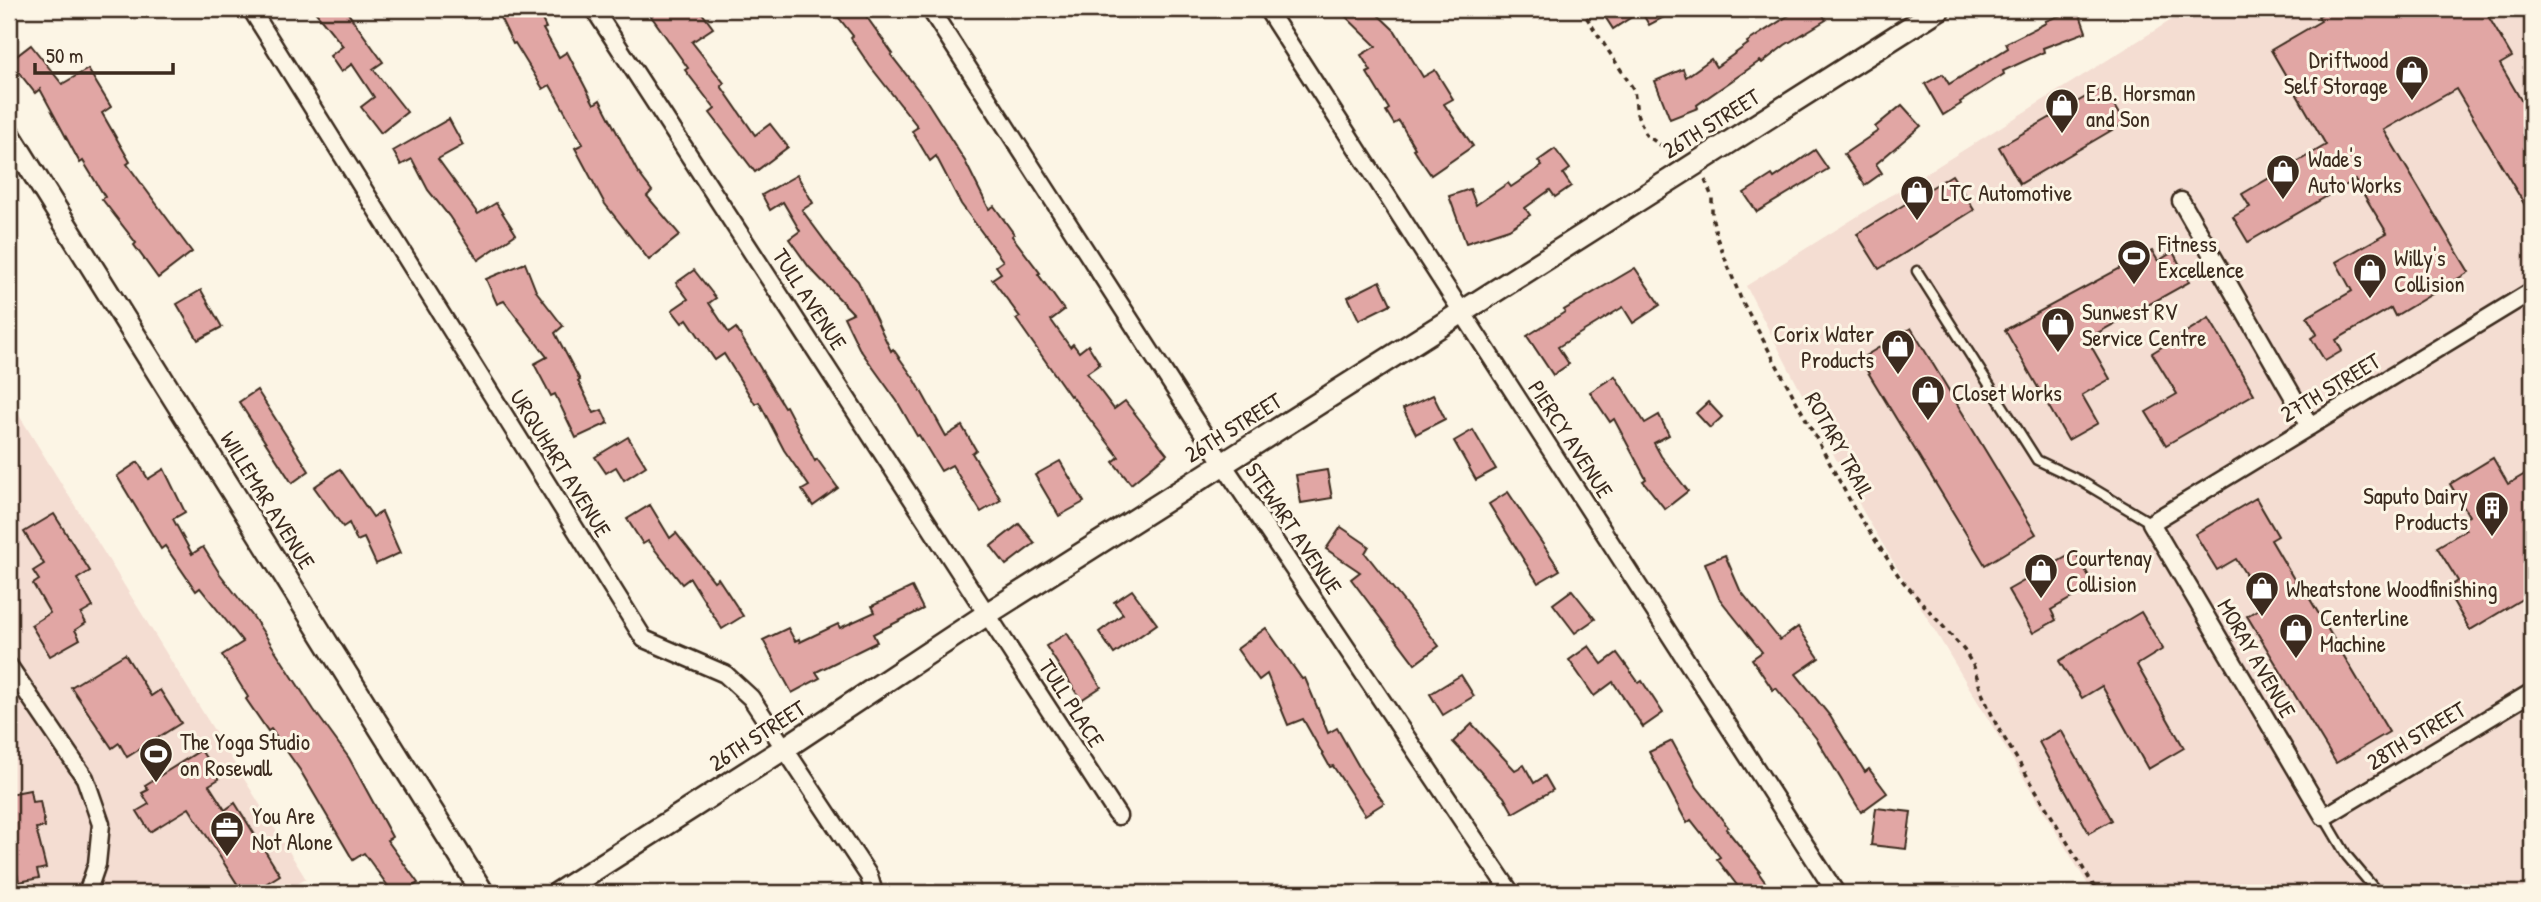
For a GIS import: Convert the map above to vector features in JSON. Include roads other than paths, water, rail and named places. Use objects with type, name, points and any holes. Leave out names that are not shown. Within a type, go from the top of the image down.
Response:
[{"type":"street","name":"URQUHART AVENUE","points":[[251,9],[644,639],[725,674],[751,698],[869,876],[874,893]]},
{"type":"street","name":"TULL AVENUE","points":[[594,9],[987,614]]},
{"type":"street","name":"STEWART AVENUE","points":[[930,9],[1223,464],[1507,892]]},
{"type":"street","name":"PIERCY AVENUE","points":[[1267,9],[1836,893]]},
{"type":"street","name":"26TH STREET","points":[[558,893],[785,748],[987,614],[1939,9]]},
{"type":"street","name":"WILLEMAR AVENUE","points":[[9,134],[483,893]]},
{"type":"street","points":[[2181,201],[2309,426]]},
{"type":"street","name":"27TH STREET","points":[[2151,523],[2532,290]]},
{"type":"street","name":"MORAY AVENUE","points":[[2151,523],[2324,817]]},
{"type":"street","name":"TULL PLACE","points":[[987,614],[1118,816]]},
{"type":"street","points":[[9,666],[85,778],[101,824],[97,864],[87,893]]},
{"type":"street","name":"28TH STREET","points":[[2324,817],[2532,692]]},
{"type":"lane","points":[[1917,271],[2037,460],[2079,480],[2151,523]]},
{"type":"lane","points":[[2324,817],[2347,856],[2378,893]]},
{"type":"place","name":"Driftwood Self Storage","points":[[2412,102]]},
{"type":"place","name":"E.B. Horsman and Son","points":[[2062,135]]},
{"type":"place","name":"Wade's Auto Works","points":[[2283,201]]},
{"type":"place","name":"LTC Automotive","points":[[1917,222]]},
{"type":"place","name":"Fitness Excellence","points":[[2134,286]]},
{"type":"place","name":"Willy's Collision","points":[[2370,300]]},
{"type":"place","name":"Sunwest RV Service Centre","points":[[2058,354]]},
{"type":"place","name":"Corix Water Products","points":[[1898,376]]},
{"type":"place","name":"Closet Works","points":[[1928,422]]},
{"type":"place","name":"Saputo Dairy Products","points":[[2492,538]]},
{"type":"place","name":"Courtenay Collision","points":[[2041,600]]},
{"type":"place","name":"Wheatstone Woodfinishing","points":[[2262,618]]},
{"type":"place","name":"Centerline Machine","points":[[2296,660]]},
{"type":"place","name":"The Yoga Studio on Rosewall","points":[[156,784]]},
{"type":"place","name":"You Are Not Alone","points":[[227,858]]}]
